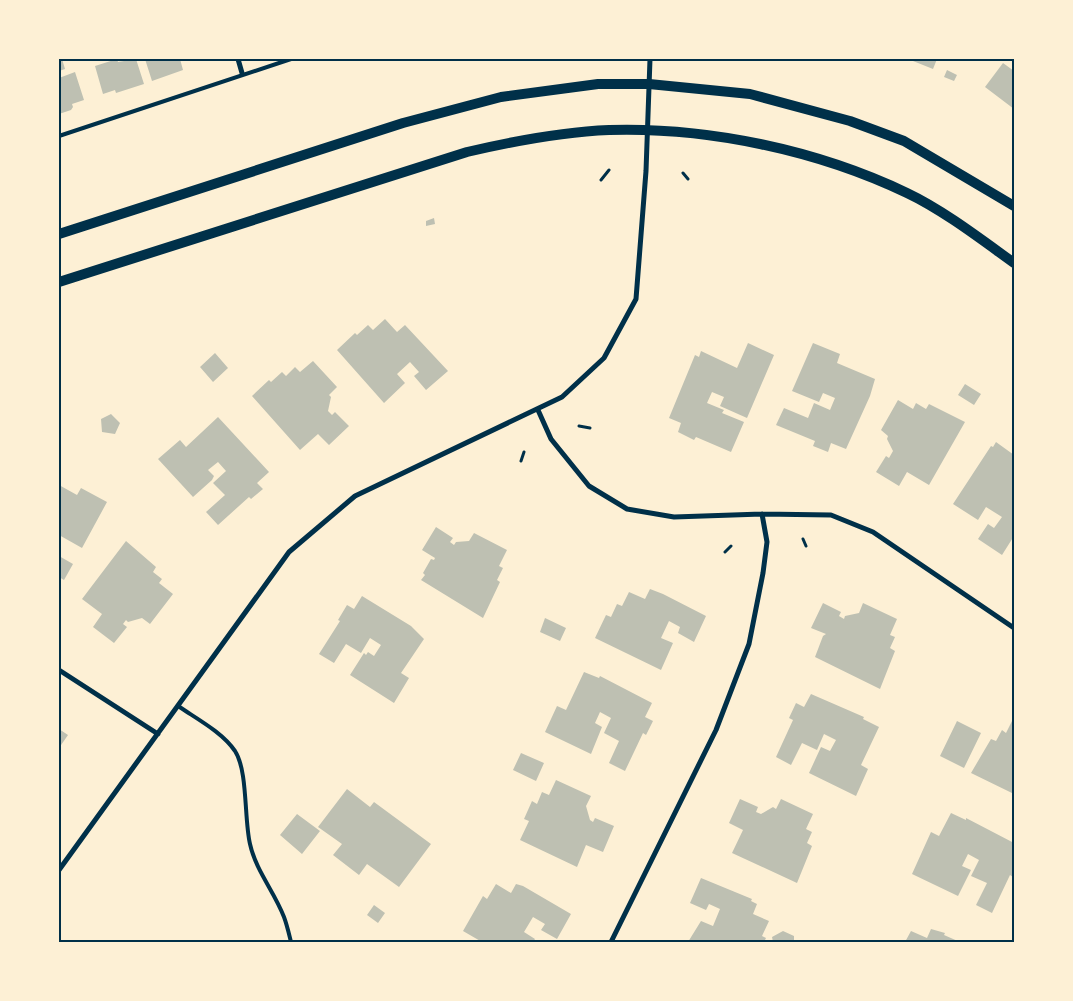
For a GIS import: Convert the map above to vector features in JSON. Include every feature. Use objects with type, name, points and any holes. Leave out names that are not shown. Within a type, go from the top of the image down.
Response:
[{"type":"main road","points":[[59,234],[403,123],[501,97],[598,84],[649,84],[750,94],[850,121],[904,141],[1014,206]]},
{"type":"main road","points":[[59,282],[467,152],[524,139],[608,130],[648,130],[717,136],[821,160],[907,193],[982,239],[1014,263]]},
{"type":"street","points":[[238,59],[242,73]]},
{"type":"street","points":[[59,870],[289,552],[355,496],[562,397],[604,358],[636,299],[648,130],[650,59]]},
{"type":"street","points":[[538,410],[552,439],[588,486],[628,509],[674,517],[762,514],[830,515],[873,532],[1014,628]]},
{"type":"street","points":[[611,942],[716,730],[749,644],[764,573],[767,542],[762,514]]},
{"type":"street","points":[[59,670],[158,734]]},
{"type":"lane","points":[[59,136],[242,73],[291,59]]},
{"type":"lane","points":[[178,706],[211,728],[235,751],[243,774],[245,821],[250,846],[258,867],[284,916],[291,942]]},
{"type":"path","points":[[601,180],[609,170]]},
{"type":"path","points":[[683,172],[688,179]]},
{"type":"path","points":[[579,426],[590,428]]},
{"type":"path","points":[[520,461],[524,452]]},
{"type":"path","points":[[803,539],[806,546]]},
{"type":"path","points":[[725,552],[731,546]]},
{"type":"building","points":[[59,59],[62,59],[65,69],[59,71]]},
{"type":"building","points":[[117,59],[118,62],[136,59],[144,84],[116,93],[115,90],[103,94],[95,66]]},
{"type":"building","points":[[145,59],[180,59],[183,70],[152,81]]},
{"type":"building","points":[[908,59],[937,59],[933,69]]},
{"type":"building","points":[[1003,63],[1014,71],[1014,109],[985,87]]},
{"type":"building","points":[[947,70],[957,75],[954,81],[944,77]]},
{"type":"building","points":[[75,72],[84,100],[72,104],[71,110],[59,114],[59,78]]},
{"type":"building","points":[[434,218],[435,224],[426,226],[426,221]]},
{"type":"building","points":[[385,319],[397,332],[405,325],[448,371],[426,390],[414,376],[419,372],[410,362],[397,374],[405,383],[384,403],[337,350],[355,333],[357,335],[368,325],[373,330]]},
{"type":"building","points":[[748,343],[774,355],[747,418],[720,406],[724,397],[712,392],[707,403],[724,410],[722,413],[744,422],[731,452],[696,437],[694,440],[678,432],[681,423],[669,418],[695,355],[699,357],[701,351],[737,368]]},
{"type":"building","points":[[813,343],[840,354],[837,363],[875,379],[870,396],[846,449],[831,443],[828,452],[813,446],[815,441],[776,425],[784,408],[808,418],[814,403],[830,410],[835,398],[823,393],[819,402],[792,391]]},
{"type":"building","points":[[215,353],[228,368],[213,382],[200,367]]},
{"type":"building","points":[[313,361],[337,387],[329,395],[331,397],[328,411],[332,415],[335,412],[349,426],[329,445],[318,434],[300,450],[252,396],[269,380],[271,382],[282,372],[286,376],[295,367],[300,372]]},
{"type":"building","points":[[965,384],[981,394],[974,405],[958,395]]},
{"type":"building","points":[[898,400],[913,409],[916,403],[926,409],[929,404],[965,422],[929,485],[907,472],[899,486],[876,472],[886,456],[889,458],[893,451],[887,439],[888,436],[881,430]]},
{"type":"building","points":[[111,414],[120,423],[115,434],[102,432],[101,419]]},
{"type":"building","points":[[218,417],[269,472],[257,483],[263,489],[251,499],[249,497],[218,525],[206,512],[225,495],[213,483],[226,471],[218,462],[208,470],[214,476],[212,480],[193,497],[158,459],[180,440],[186,447]]},
{"type":"building","points":[[996,442],[1014,455],[1014,536],[1002,555],[978,539],[988,524],[994,528],[1002,517],[986,507],[978,520],[953,504],[991,446],[993,447]]},
{"type":"building","points":[[59,485],[77,495],[81,488],[107,502],[82,548],[59,535],[61,524],[59,523]]},
{"type":"building","points":[[436,527],[453,538],[450,542],[454,545],[456,542],[469,541],[474,533],[507,550],[499,566],[503,568],[497,580],[500,582],[483,618],[421,580],[431,559],[434,560],[435,558],[422,550]]},
{"type":"building","points":[[126,541],[156,567],[153,572],[162,579],[159,583],[173,594],[150,624],[142,618],[128,622],[126,620],[123,624],[127,627],[114,643],[93,627],[102,614],[82,599]]},
{"type":"building","points":[[59,556],[73,564],[64,580],[59,577]]},
{"type":"building","points":[[650,589],[706,616],[694,642],[678,633],[680,627],[669,621],[661,638],[673,643],[661,670],[595,638],[606,615],[611,617],[617,604],[622,606],[629,592],[645,599]]},
{"type":"building","points":[[362,596],[411,626],[424,639],[401,673],[409,678],[394,703],[350,675],[364,653],[366,655],[368,652],[374,656],[381,645],[370,638],[361,653],[346,644],[334,663],[319,654],[340,621],[338,620],[347,605],[354,609]]},
{"type":"building","points":[[823,603],[841,612],[839,616],[844,619],[845,616],[859,613],[863,603],[897,619],[890,635],[895,637],[890,648],[895,651],[880,689],[815,657],[823,636],[826,634],[811,628]]},
{"type":"building","points":[[545,618],[566,628],[560,641],[540,632]]},
{"type":"building","points":[[584,672],[599,678],[600,676],[652,703],[645,717],[653,721],[646,735],[643,733],[625,771],[609,763],[619,741],[604,733],[611,718],[600,712],[595,723],[602,727],[591,754],[545,732],[557,706],[566,710]]},
{"type":"building","points":[[811,694],[864,717],[863,719],[879,727],[861,765],[868,769],[856,796],[809,773],[821,747],[830,751],[836,740],[824,734],[817,750],[802,743],[791,765],[776,757],[793,720],[789,718],[796,703],[804,707]]},
{"type":"building","points":[[1014,717],[1014,794],[971,773],[991,739],[996,741],[1002,730],[1006,733]]},
{"type":"building","points":[[957,721],[981,733],[964,768],[940,756]]},
{"type":"building","points":[[59,729],[68,735],[59,748]]},
{"type":"building","points":[[521,753],[544,763],[536,781],[513,770]]},
{"type":"building","points":[[556,780],[591,796],[586,806],[590,820],[593,822],[595,818],[614,826],[603,852],[586,845],[577,867],[520,840],[529,821],[524,819],[532,801],[537,804],[542,792],[549,795]]},
{"type":"building","points":[[347,789],[370,807],[374,802],[431,844],[399,887],[367,864],[359,875],[333,855],[342,844],[318,827]]},
{"type":"building","points":[[740,799],[758,807],[756,812],[761,814],[773,807],[776,809],[781,799],[813,814],[806,829],[812,832],[807,843],[812,846],[797,883],[732,853],[743,830],[729,823]]},
{"type":"building","points":[[951,813],[966,820],[966,818],[1014,843],[1012,859],[1014,875],[1013,877],[1010,875],[992,913],[976,905],[987,883],[971,876],[979,860],[968,854],[962,866],[971,870],[958,896],[912,874],[931,832],[939,836]]},
{"type":"building","points":[[297,814],[320,831],[302,854],[280,835]]},
{"type":"building","points":[[701,878],[752,899],[751,901],[757,904],[753,914],[769,921],[762,936],[766,938],[764,942],[688,942],[701,921],[713,926],[720,909],[709,904],[706,910],[690,903]]},
{"type":"building","points":[[496,884],[511,893],[516,884],[523,886],[571,914],[557,939],[541,930],[545,924],[533,917],[524,932],[535,939],[533,942],[482,942],[463,931],[483,896],[487,899]]},
{"type":"building","points":[[374,905],[385,913],[378,923],[367,915]]},
{"type":"building","points":[[931,929],[945,933],[944,935],[960,942],[905,942],[911,931],[927,938]]},
{"type":"building","points":[[783,931],[794,936],[794,942],[773,942],[772,937]]}]
